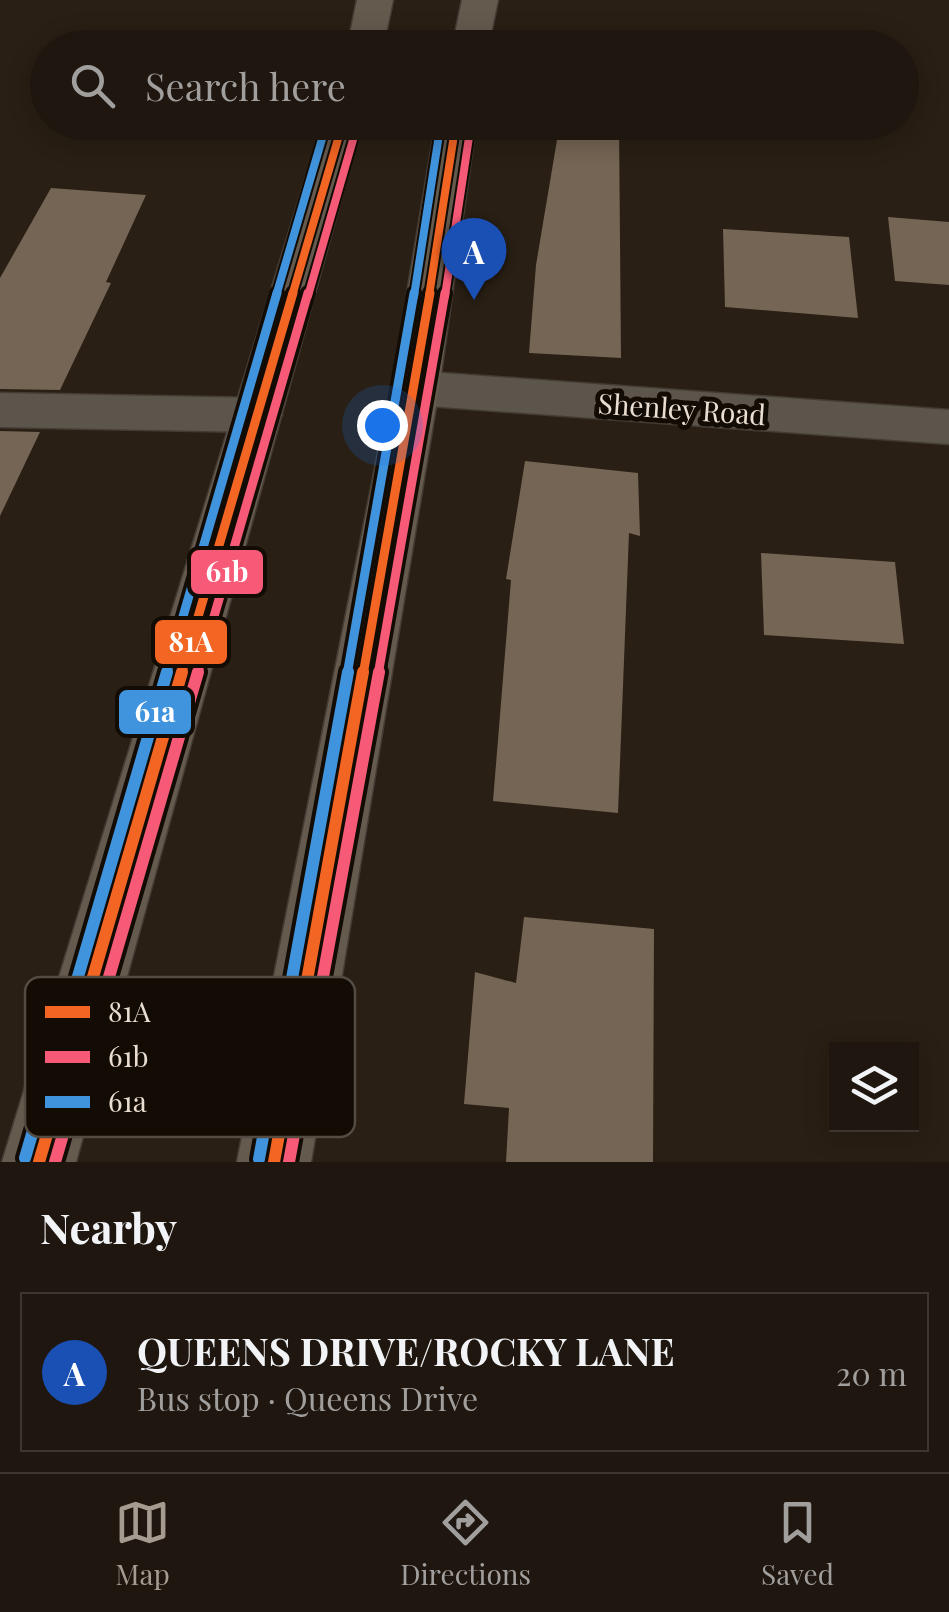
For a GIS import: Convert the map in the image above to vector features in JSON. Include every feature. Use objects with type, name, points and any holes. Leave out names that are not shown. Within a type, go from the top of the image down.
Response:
[{"type":"highway","points":[[369,30],[375,0]]},
{"type":"highway","points":[[474,30],[480,0]]},
{"type":"highway","points":[[92,977],[337,140]]},
{"type":"highway","points":[[308,977],[415,388],[453,140]]},
{"type":"highway","points":[[38,1162],[45,1137]]},
{"type":"highway","points":[[274,1162],[279,1137]]},
{"type":"street","name":"Shenley Road","points":[[415,388],[949,428]]},
{"type":"street","points":[[0,410],[256,415]]},
{"type":"building","points":[[557,140],[619,140],[621,358],[529,353],[536,265]]},
{"type":"building","points":[[51,188],[146,195],[106,282],[111,283],[60,390],[0,389],[0,278]]},
{"type":"building","points":[[888,217],[949,222],[949,285],[895,281]]},
{"type":"building","points":[[723,229],[849,237],[858,318],[725,307]]},
{"type":"building","points":[[0,431],[40,432],[0,516]]},
{"type":"building","points":[[525,461],[638,473],[640,536],[629,533],[618,813],[493,801],[511,580],[506,579]]},
{"type":"building","points":[[761,553],[895,562],[904,644],[764,635]]},
{"type":"building","points":[[524,917],[654,929],[653,1162],[506,1162],[509,1108],[464,1104],[475,972],[516,983]]},
{"type":"transit line","name":"61a","points":[[78,977],[322,140]]},
{"type":"transit line","name":"81A","points":[[93,977],[338,140]]},
{"type":"transit line","name":"61b","points":[[109,977],[353,140]]},
{"type":"transit line","name":"61a","points":[[292,977],[400,386],[438,140]]},
{"type":"transit line","name":"81A","points":[[308,977],[415,388],[453,140]]},
{"type":"transit line","name":"61b","points":[[323,977],[430,391],[469,140]]},
{"type":"transit line","name":"61a","points":[[25,1158],[31,1137]]},
{"type":"transit line","name":"81A","points":[[39,1162],[46,1137]]},
{"type":"transit line","name":"61b","points":[[55,1162],[62,1137]]},
{"type":"transit line","name":"61a","points":[[259,1159],[263,1137]]},
{"type":"transit line","name":"81A","points":[[274,1162],[279,1137]]},
{"type":"transit line","name":"61b","points":[[289,1162],[294,1137]]},
{"type":"place","name":"QUEENS DRIVE/ROCKY LANE","points":[[474,300]]}]
